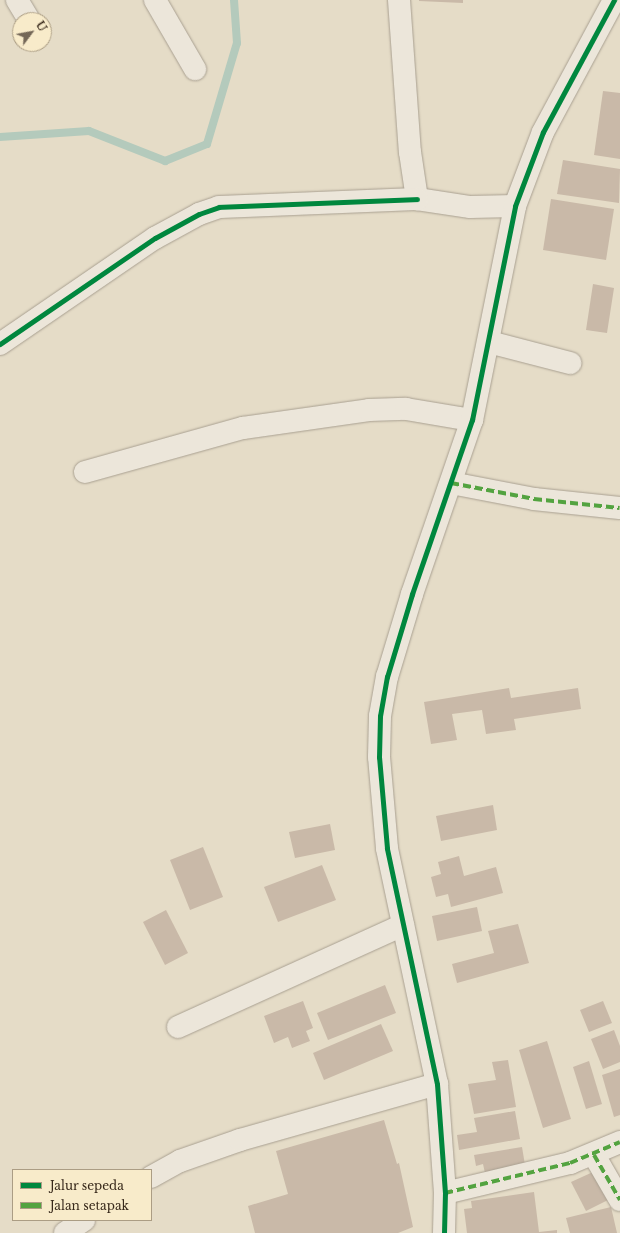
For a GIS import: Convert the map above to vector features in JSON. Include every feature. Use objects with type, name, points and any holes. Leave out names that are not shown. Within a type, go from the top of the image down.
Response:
[{"type":"street","points":[[17,0],[24,12]]},
{"type":"street","points":[[155,0],[195,69]]},
{"type":"street","points":[[399,0],[410,152],[417,199]]},
{"type":"street","points":[[444,1233],[445,1192],[437,1084],[387,848],[382,807],[380,716],[387,676],[472,420],[489,342],[515,206],[543,132],[614,0]]},
{"type":"street","points":[[0,344],[156,238],[199,214],[219,207],[417,199],[470,207],[515,206]]},
{"type":"street","points":[[489,342],[570,363]]},
{"type":"street","points":[[85,472],[243,428],[369,410],[406,409],[472,420]]},
{"type":"street","points":[[451,482],[534,499],[620,508]]},
{"type":"street","points":[[178,1027],[403,925]]},
{"type":"street","points":[[152,1176],[180,1161],[240,1140],[437,1084]]},
{"type":"street","points":[[445,1192],[526,1175],[594,1155],[620,1142]]},
{"type":"street","points":[[594,1155],[620,1200]]},
{"type":"street","points":[[65,1233],[83,1221]]},
{"type":"building","points":[[463,0],[463,3],[419,1]]},
{"type":"building","points":[[603,91],[620,93],[620,159],[594,155]]},
{"type":"building","points":[[563,160],[620,169],[619,203],[557,194]]},
{"type":"building","points":[[551,199],[614,209],[606,260],[543,250]]},
{"type":"building","points":[[593,284],[614,288],[607,333],[586,330]]},
{"type":"building","points":[[509,688],[511,698],[578,688],[581,709],[514,719],[516,730],[486,734],[482,710],[452,714],[457,740],[431,744],[424,702]]},
{"type":"building","points":[[493,805],[497,830],[441,841],[436,816]]},
{"type":"building","points":[[330,824],[335,850],[295,858],[289,832]]},
{"type":"building","points":[[203,847],[223,897],[190,910],[170,860]]},
{"type":"building","points":[[459,856],[464,876],[496,867],[503,893],[451,907],[448,894],[436,897],[431,877],[441,874],[438,862]]},
{"type":"building","points":[[322,865],[336,900],[278,922],[264,887]]},
{"type":"building","points":[[477,907],[482,931],[437,941],[432,916]]},
{"type":"building","points":[[166,910],[188,953],[165,965],[143,922]]},
{"type":"building","points":[[518,924],[529,963],[457,983],[452,964],[494,953],[488,931]]},
{"type":"building","points":[[385,985],[396,1013],[328,1040],[317,1013]]},
{"type":"building","points":[[303,1001],[313,1028],[306,1031],[310,1041],[292,1048],[288,1037],[274,1043],[264,1016]]},
{"type":"building","points":[[603,1001],[612,1023],[589,1032],[580,1010]]},
{"type":"building","points":[[381,1024],[393,1051],[324,1080],[313,1053]]},
{"type":"building","points":[[614,1030],[620,1046],[620,1062],[603,1069],[591,1039]]},
{"type":"building","points":[[547,1041],[571,1119],[543,1128],[519,1050]]},
{"type":"building","points":[[508,1060],[516,1107],[474,1114],[468,1084],[496,1080],[492,1062]]},
{"type":"building","points":[[589,1061],[602,1104],[586,1109],[573,1067]]},
{"type":"building","points":[[620,1069],[620,1115],[614,1117],[602,1075]]},
{"type":"building","points":[[515,1111],[520,1139],[459,1150],[457,1135],[477,1132],[474,1118]]},
{"type":"building","points":[[384,1120],[397,1164],[399,1163],[413,1227],[398,1233],[255,1233],[248,1206],[288,1194],[276,1151]]},
{"type":"building","points":[[522,1147],[526,1171],[486,1178],[483,1164],[476,1166],[474,1155]]},
{"type":"building","points":[[593,1172],[608,1200],[586,1211],[571,1182]]},
{"type":"building","points":[[534,1192],[539,1232],[557,1230],[557,1233],[467,1233],[464,1209],[472,1208],[471,1201]]},
{"type":"building","points":[[611,1207],[617,1233],[570,1233],[566,1218]]},
{"type":"waterway","points":[[0,137],[89,131],[165,161],[207,144],[237,43],[234,0]]},
{"type":"marked path","points":[[451,483],[534,499],[620,508]]},
{"type":"marked path","points":[[445,1193],[570,1163],[620,1142]]},
{"type":"marked path","points":[[594,1155],[620,1200]]},
{"type":"cycle path","points":[[444,1233],[445,1193],[437,1084],[387,848],[379,757],[380,716],[387,677],[412,594],[472,420],[515,206],[543,132],[614,0]]},
{"type":"cycle path","points":[[0,344],[155,238],[199,214],[219,207],[417,199]]}]
